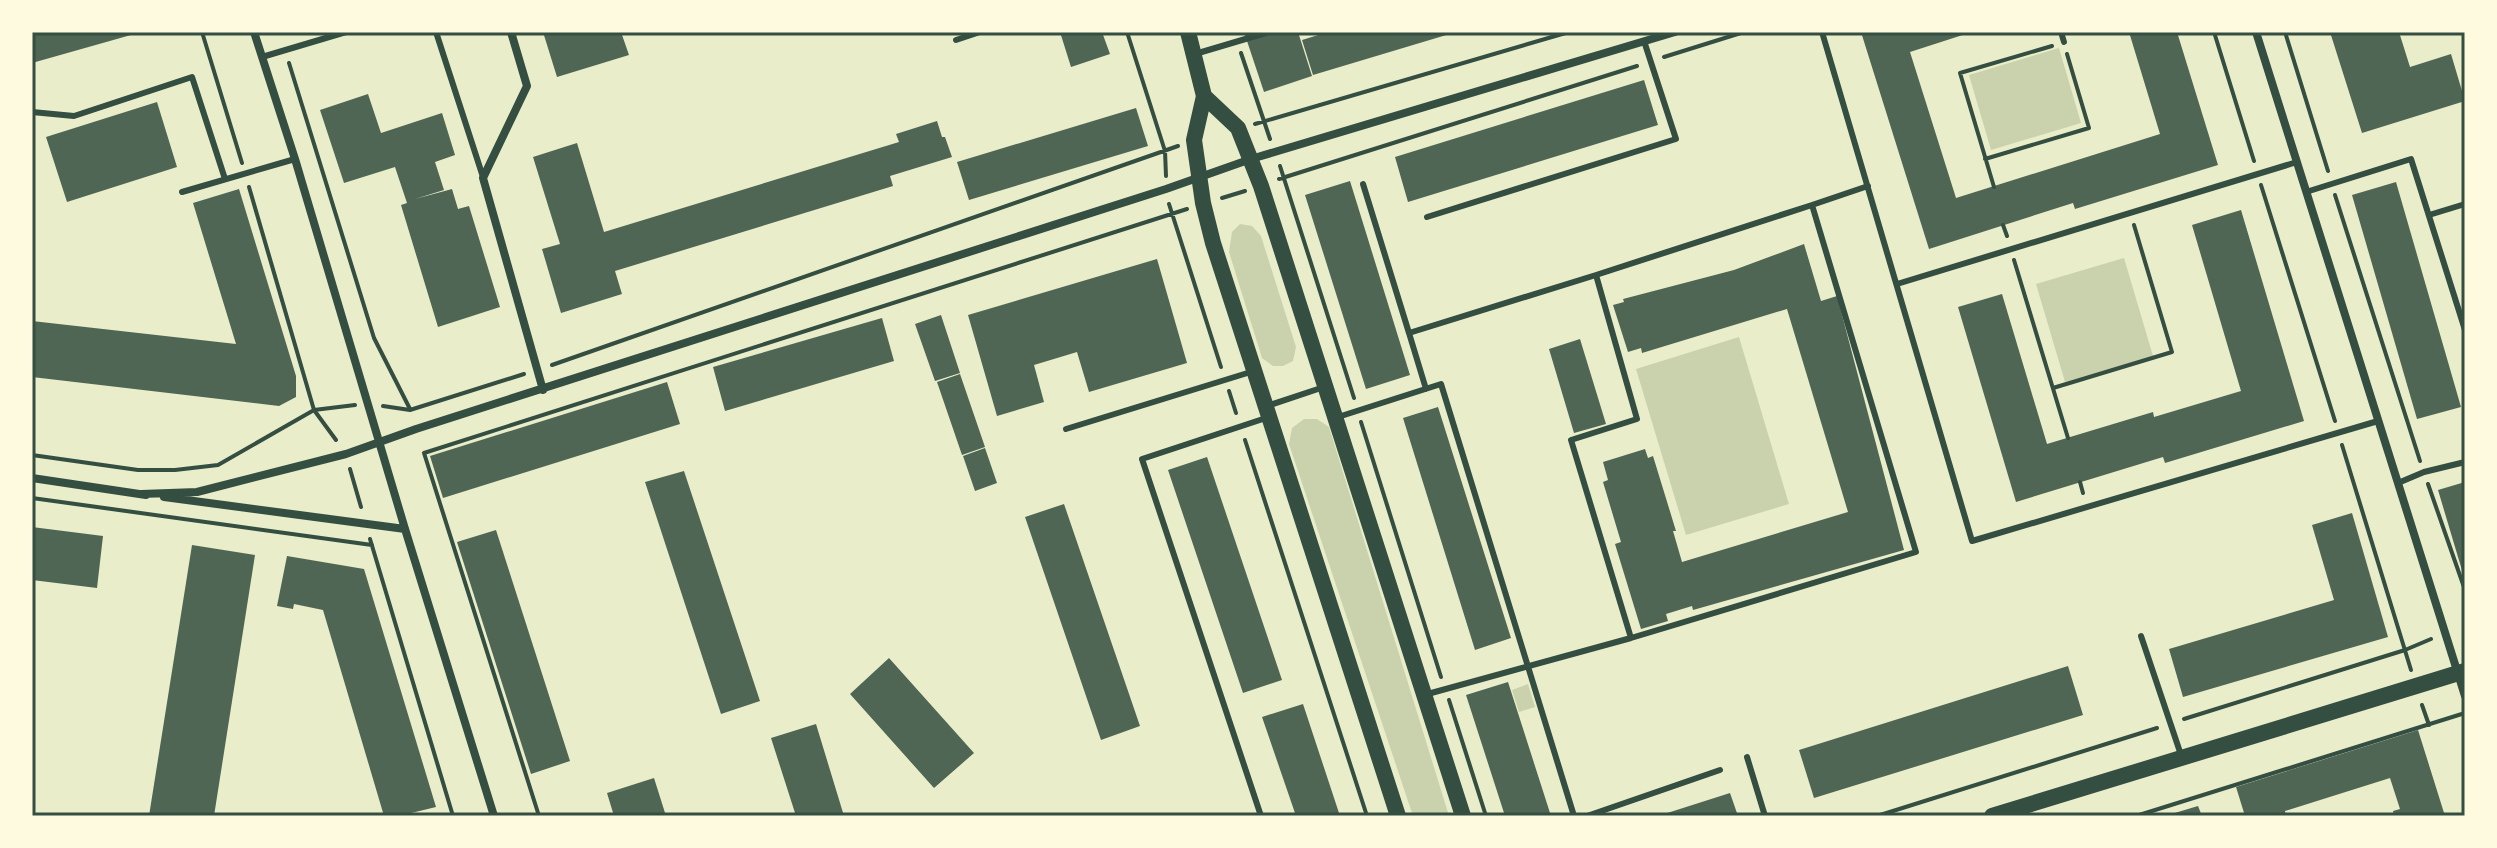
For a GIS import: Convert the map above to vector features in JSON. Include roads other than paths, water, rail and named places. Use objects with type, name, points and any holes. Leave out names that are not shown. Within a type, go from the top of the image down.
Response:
[{"type":"main road","points":[[1188,32],[1204,96],[1194,140],[1203,203],[1398,816]]},
{"type":"main road","points":[[1204,96],[1238,128],[1261,186],[1463,816]]},
{"type":"main road","points":[[1992,816],[2461,672]]},
{"type":"street","points":[[254,32],[494,816]]},
{"type":"street","points":[[511,32],[527,86],[483,178],[543,390]]},
{"type":"street","points":[[141,494],[197,492],[346,454],[1251,159],[1675,32]]},
{"type":"street","points":[[2256,32],[2378,421],[2461,672],[2465,696]]},
{"type":"street","points":[[32,478],[405,529]]},
{"type":"lane","points":[[262,57],[346,32]]},
{"type":"lane","points":[[436,32],[483,178]]},
{"type":"lane","points":[[956,40],[980,32]]},
{"type":"lane","points":[[1195,54],[1269,32]]},
{"type":"lane","points":[[1822,32],[1972,541],[2378,421]]},
{"type":"lane","points":[[2061,32],[2064,42]]},
{"type":"lane","points":[[1427,217],[1676,139],[1644,41]]},
{"type":"lane","points":[[32,112],[74,116],[192,77],[225,179]]},
{"type":"lane","points":[[182,192],[295,159]]},
{"type":"lane","points":[[2306,192],[2411,159],[2465,330]]},
{"type":"lane","points":[[1897,284],[2297,162]]},
{"type":"lane","points":[[1363,184],[1426,389]]},
{"type":"lane","points":[[1409,333],[1868,186]]},
{"type":"lane","points":[[2429,215],[2465,204]]},
{"type":"lane","points":[[1424,695],[1631,638],[1916,552],[1812,205]]},
{"type":"lane","points":[[1596,275],[1637,419],[1571,440],[1631,638]]},
{"type":"lane","points":[[1066,429],[1254,371]]},
{"type":"lane","points":[[1335,418],[1441,384],[1574,816]]},
{"type":"lane","points":[[1261,816],[1142,459],[1324,387]]},
{"type":"lane","points":[[2398,483],[2424,472],[2465,462]]},
{"type":"lane","points":[[2141,636],[2183,758]]},
{"type":"lane","points":[[1747,757],[1765,816]]},
{"type":"lane","points":[[1587,816],[1720,770]]}]
